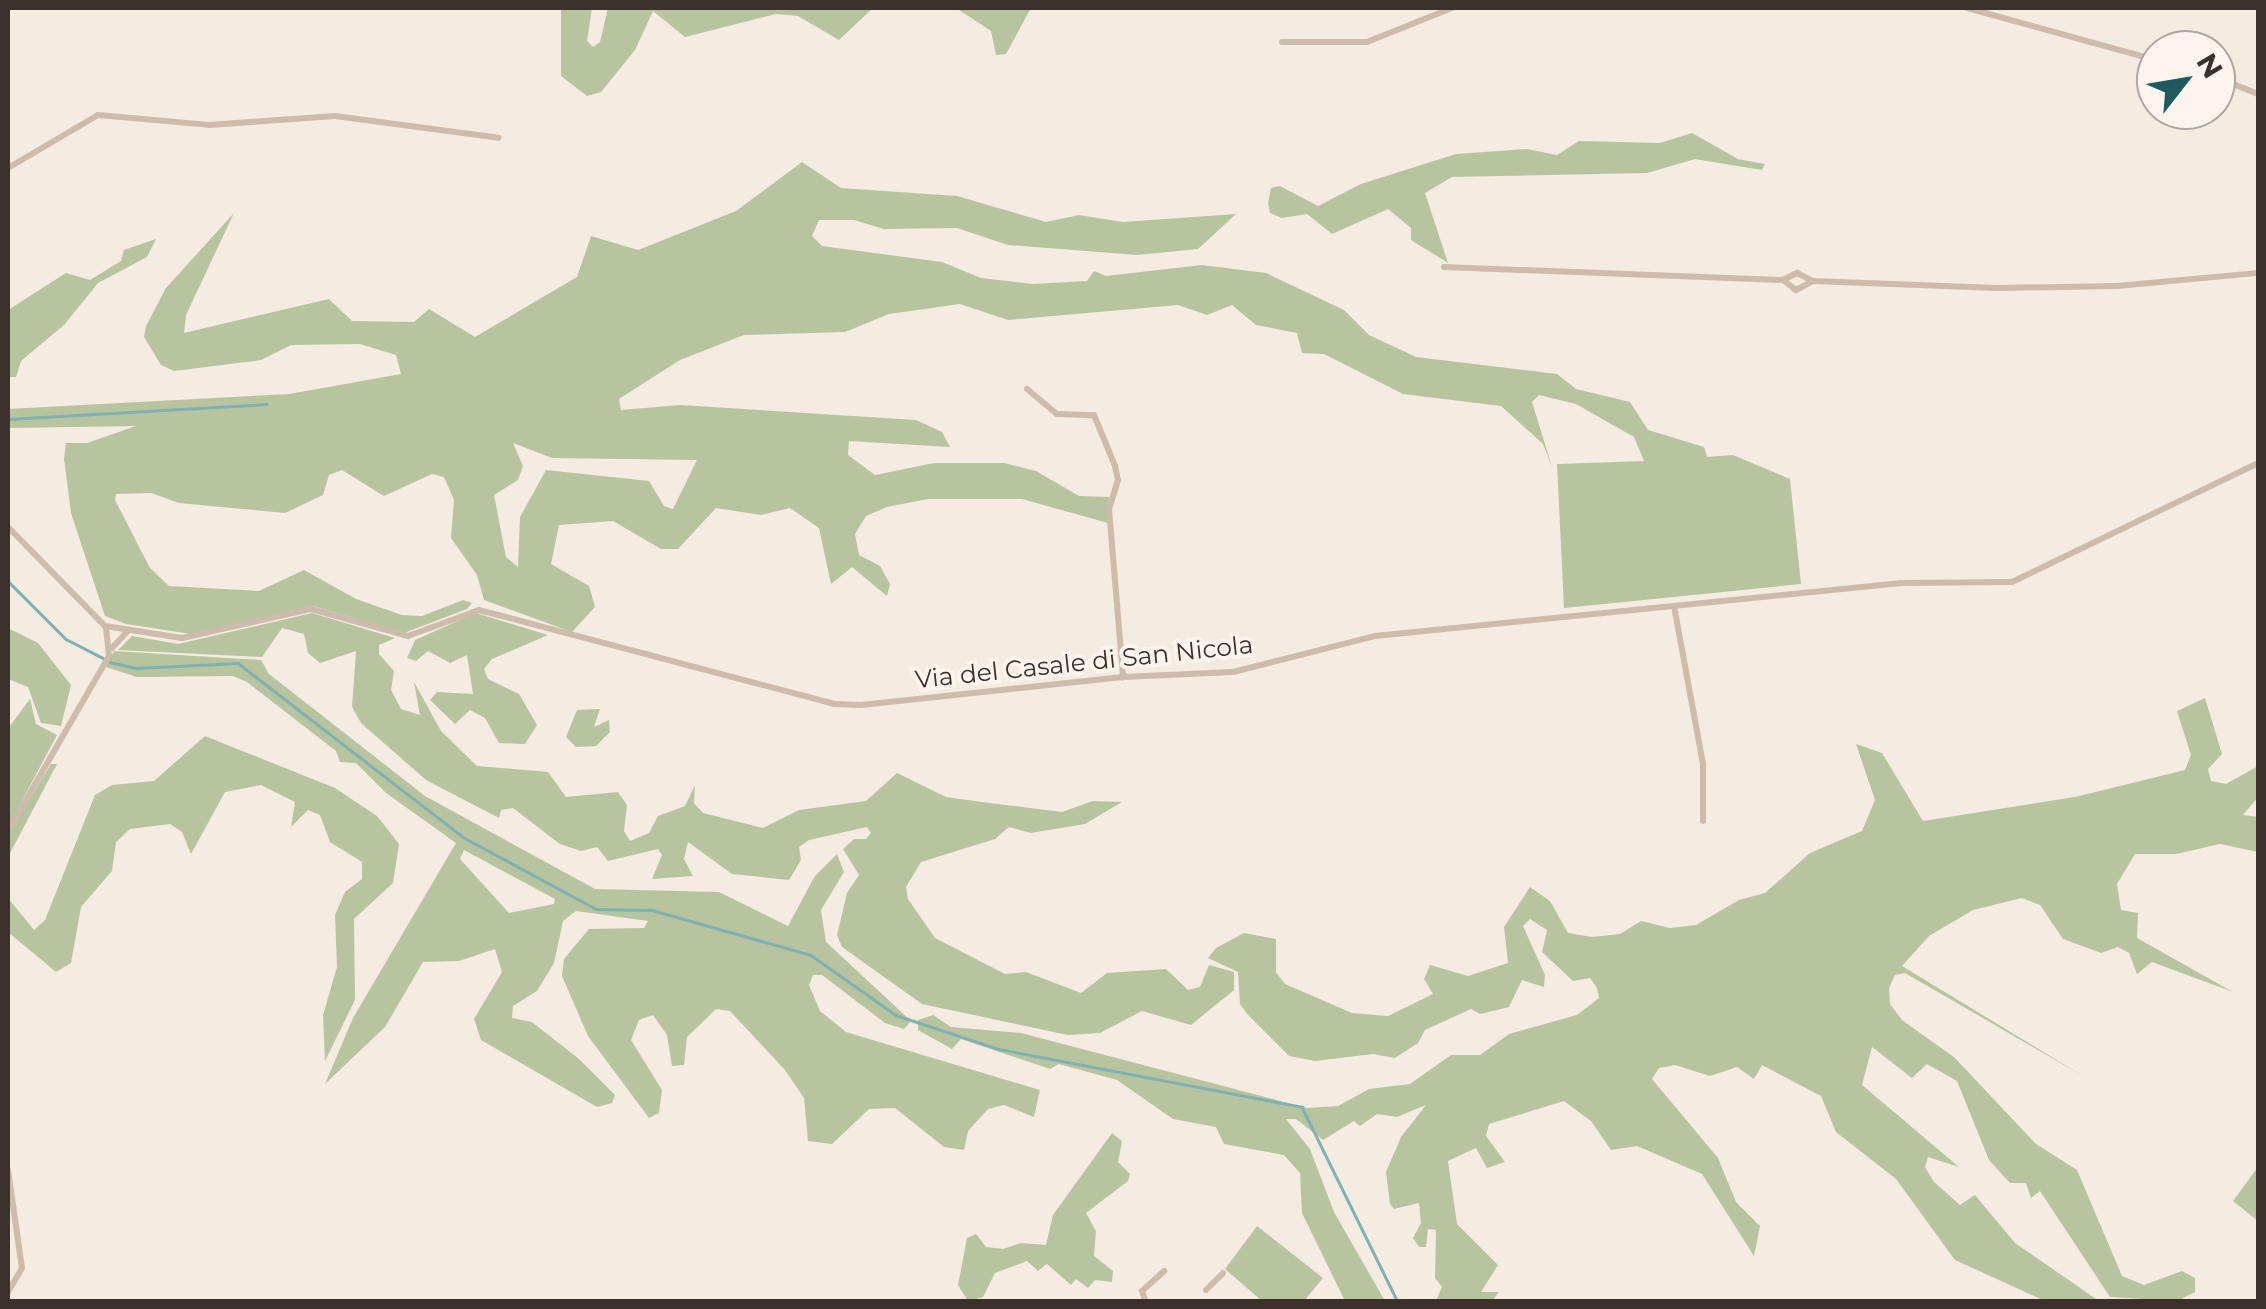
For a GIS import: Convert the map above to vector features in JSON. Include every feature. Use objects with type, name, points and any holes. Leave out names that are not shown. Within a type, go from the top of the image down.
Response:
[{"type":"street","points":[[1282,42],[1368,42],[1452,8]]},
{"type":"street","points":[[1967,8],[2136,54]]},
{"type":"street","points":[[8,168],[98,115],[209,125],[335,116],[499,138]]},
{"type":"street","points":[[1444,267],[1783,280],[1797,274],[1813,281],[2068,287],[2258,273]]},
{"type":"street","points":[[1783,280],[1796,290],[1813,281]]},
{"type":"street","points":[[1027,389],[1057,414],[1094,415],[1114,466],[1118,480],[1109,509],[1123,676]]},
{"type":"street","name":"Via del Casale di San Nicola","points":[[105,626],[182,638],[311,609],[408,636],[479,610],[814,699],[861,705],[1123,676],[1233,672],[1375,636],[1920,582],[2012,582],[2258,463]]},
{"type":"street","points":[[8,527],[105,626],[110,652]]},
{"type":"street","points":[[1674,606],[1703,764],[1703,821]]},
{"type":"street","points":[[8,831],[110,652],[129,630]]},
{"type":"street","points":[[8,1170],[22,1268],[8,1292]]},
{"type":"street","points":[[1146,1302],[1142,1291],[1164,1271]]},
{"type":"street","points":[[1206,1290],[1224,1274]]},
{"type":"green space","points":[[561,8],[592,8],[587,41],[593,47],[600,42],[608,8],[873,8],[839,40],[798,16],[776,14],[685,37],[653,11],[635,50],[601,92],[587,96],[561,76]]},
{"type":"green space","points":[[956,8],[1031,8],[1006,54],[996,55],[991,31]]},
{"type":"green space","points":[[1692,133],[1738,159],[1765,164],[1762,170],[1695,159],[1647,173],[1452,177],[1425,193],[1448,263],[1411,240],[1411,228],[1388,209],[1332,234],[1307,214],[1282,218],[1270,213],[1268,203],[1271,188],[1280,186],[1318,206],[1361,184],[1456,154],[1527,149],[1557,155],[1579,141],[1660,143]]},
{"type":"green space","points":[[802,162],[841,188],[957,196],[1046,222],[1079,215],[1123,222],[1236,214],[1198,249],[1137,255],[1008,245],[957,228],[884,229],[854,220],[819,220],[812,236],[822,246],[942,262],[981,278],[1033,284],[1087,281],[1094,271],[1106,276],[1202,265],[1266,273],[1344,310],[1369,335],[1416,357],[1557,374],[1576,389],[1630,402],[1648,430],[1704,447],[1707,457],[1733,455],[1790,479],[1801,584],[1564,608],[1557,464],[1644,461],[1634,437],[1576,404],[1539,395],[1532,402],[1552,467],[1543,444],[1501,406],[1403,394],[1324,354],[1302,353],[1297,333],[1256,325],[1232,305],[1207,315],[1178,305],[1008,320],[960,304],[889,314],[845,332],[744,335],[680,360],[619,399],[621,410],[680,405],[916,420],[942,432],[950,447],[849,441],[848,455],[875,475],[934,463],[1004,463],[1036,471],[1079,496],[1109,497],[1108,523],[1022,499],[928,499],[887,507],[866,516],[855,534],[859,555],[880,566],[890,584],[887,596],[852,567],[831,584],[819,528],[790,508],[761,515],[716,508],[678,549],[661,549],[613,521],[559,525],[551,564],[589,586],[595,607],[572,632],[484,600],[477,575],[451,538],[454,500],[444,477],[432,474],[384,496],[342,470],[329,475],[323,495],[285,513],[179,503],[151,493],[116,494],[115,500],[150,568],[169,586],[259,591],[304,570],[356,599],[402,615],[422,616],[463,600],[472,603],[467,609],[404,633],[313,606],[191,634],[126,624],[105,616],[71,513],[64,459],[66,443],[87,443],[136,426],[8,428],[8,409],[289,394],[401,374],[396,355],[360,344],[291,345],[261,360],[174,371],[161,365],[144,337],[146,326],[166,288],[234,213],[186,315],[184,333],[329,299],[352,321],[414,322],[429,309],[475,337],[577,277],[591,236],[638,250],[736,211]],"holes":[[[513,443],[552,458],[697,460],[673,509],[664,506],[649,481],[546,470],[520,517],[518,567],[506,557],[494,495],[518,480],[523,466]]]},
{"type":"green space","points":[[156,239],[147,257],[98,283],[64,325],[21,361],[16,377],[8,377],[8,310],[66,273],[90,280],[121,261],[124,250]]},
{"type":"green space","points":[[312,613],[395,638],[379,645],[379,654],[394,671],[391,690],[401,709],[420,715],[414,682],[441,731],[477,766],[548,772],[566,797],[618,792],[627,805],[624,831],[630,841],[649,833],[658,816],[685,806],[695,785],[694,803],[703,813],[763,828],[799,810],[866,801],[897,773],[946,797],[989,803],[1062,812],[1093,801],[1122,802],[1085,824],[1031,833],[1009,827],[995,839],[921,862],[906,887],[908,899],[935,938],[1005,974],[1026,972],[1081,993],[1107,973],[1166,969],[1188,990],[1200,987],[1209,965],[1234,972],[1234,990],[1191,1025],[1142,1011],[1100,1033],[1068,1035],[922,1004],[842,947],[837,935],[847,893],[859,875],[843,849],[854,839],[866,839],[871,833],[867,827],[809,840],[799,847],[801,860],[789,880],[732,874],[688,842],[684,859],[693,876],[652,879],[662,855],[658,849],[608,861],[597,847],[581,851],[560,844],[513,808],[501,810],[499,818],[426,780],[361,723],[352,707],[356,651],[320,663],[308,653],[304,634],[282,628],[262,657],[118,650],[132,636],[178,644]]},
{"type":"green space","points":[[476,613],[548,635],[492,659],[484,669],[488,679],[519,694],[537,725],[525,744],[499,743],[485,718],[470,710],[455,724],[430,700],[437,692],[473,694],[467,655],[450,663],[428,651],[416,661],[407,658],[415,640]]},
{"type":"green space","points":[[8,628],[38,643],[71,685],[61,726],[41,723],[28,687],[8,679]]},
{"type":"green space","points":[[114,651],[261,660],[269,674],[425,796],[595,889],[719,892],[788,926],[815,876],[837,854],[844,872],[821,910],[826,942],[911,1021],[904,1029],[885,1023],[822,975],[813,975],[809,985],[820,1011],[846,1032],[1040,1090],[1034,1117],[1004,1105],[988,1109],[968,1131],[964,1150],[944,1147],[895,1108],[869,1109],[832,1144],[808,1141],[804,1098],[785,1070],[730,1011],[716,1009],[687,1037],[684,1065],[672,1066],[667,1035],[653,1015],[639,1020],[631,1040],[662,1090],[659,1113],[649,1118],[588,1036],[562,976],[564,959],[589,929],[644,928],[648,921],[576,911],[563,921],[554,963],[537,991],[513,1006],[512,1018],[532,1022],[579,1059],[615,1095],[612,1103],[597,1107],[481,1040],[474,1019],[502,972],[495,949],[459,961],[423,962],[385,1027],[325,1084],[353,1018],[456,843],[386,793],[356,763],[340,762],[336,751],[247,682],[233,676],[137,677],[106,667]],"holes":[[[464,850],[555,899],[554,904],[509,913],[460,859]]]},
{"type":"green space","points":[[2205,698],[2222,754],[2208,769],[2211,781],[2226,784],[2258,766],[2258,797],[2243,815],[2258,817],[2258,852],[2220,844],[2176,854],[2135,854],[2117,884],[2121,910],[2138,913],[2137,938],[2233,992],[2152,962],[2137,974],[2129,953],[2118,947],[2101,953],[2063,939],[2040,905],[2022,898],[1973,910],[1929,936],[1902,966],[2083,1076],[1905,973],[1895,975],[1889,988],[1890,1004],[1902,1020],[1955,1058],[2036,1144],[2077,1170],[2122,1276],[2144,1285],[2182,1271],[2195,1278],[2195,1292],[2177,1301],[2110,1297],[2040,1191],[2031,1198],[2026,1183],[2010,1183],[1989,1160],[1957,1081],[1927,1064],[1912,1078],[1872,1047],[1862,1085],[1959,1167],[1928,1157],[1925,1167],[1934,1182],[1960,1205],[1975,1195],[2015,1243],[2099,1301],[2045,1301],[1955,1260],[1896,1179],[1836,1132],[1821,1096],[1762,1065],[1754,1079],[1737,1067],[1710,1076],[1675,1065],[1659,1068],[1652,1079],[1718,1158],[1736,1202],[1760,1226],[1754,1256],[1702,1174],[1637,1146],[1611,1150],[1591,1121],[1564,1101],[1489,1124],[1486,1136],[1505,1162],[1487,1168],[1476,1148],[1448,1161],[1457,1224],[1498,1265],[1481,1292],[1499,1292],[1492,1301],[1436,1301],[1442,1287],[1435,1278],[1436,1230],[1428,1229],[1426,1247],[1419,1247],[1413,1238],[1421,1223],[1419,1203],[1394,1209],[1386,1172],[1401,1137],[1426,1105],[1397,1117],[1377,1114],[1360,1126],[1354,1121],[1323,1140],[1296,1119],[1286,1119],[1310,1149],[1334,1212],[1385,1301],[1345,1301],[1302,1213],[1300,1173],[1284,1155],[1224,1144],[1216,1127],[1173,1119],[1117,1080],[1059,1064],[1050,1069],[961,1039],[952,1049],[918,1030],[918,1020],[933,1015],[951,1027],[1021,1033],[1307,1108],[1338,1106],[1369,1089],[1410,1084],[1451,1055],[1480,1055],[1509,1034],[1577,1015],[1599,998],[1597,988],[1590,978],[1573,981],[1542,952],[1547,930],[1530,919],[1523,926],[1545,975],[1544,987],[1522,980],[1509,1007],[1480,1014],[1471,1009],[1425,1030],[1418,1043],[1395,1058],[1373,1054],[1315,1061],[1289,1056],[1248,1015],[1240,1004],[1238,972],[1208,958],[1216,948],[1244,933],[1276,939],[1276,972],[1285,984],[1352,1013],[1388,1016],[1433,994],[1424,979],[1430,965],[1468,976],[1508,963],[1504,927],[1530,887],[1550,901],[1568,933],[1592,937],[1620,934],[1641,921],[1670,928],[1696,925],[1739,900],[1765,893],[1810,853],[1862,831],[1875,800],[1856,744],[1882,753],[1923,821],[2075,797],[2185,770],[2191,755],[2177,711]]},
{"type":"green space","points":[[30,699],[36,724],[57,735],[8,827],[10,726]]},
{"type":"green space","points":[[600,709],[594,727],[609,720],[610,732],[596,746],[576,747],[566,737],[577,710]]},
{"type":"green space","points":[[205,736],[335,788],[377,816],[399,844],[393,883],[354,919],[355,1000],[325,1061],[323,1015],[337,967],[335,915],[345,892],[362,879],[362,862],[330,842],[320,815],[308,810],[291,827],[295,802],[261,785],[225,792],[191,854],[182,832],[170,824],[130,829],[116,842],[112,871],[81,907],[71,963],[56,972],[8,932],[8,898],[34,930],[45,920],[95,795],[112,785],[154,781]]},
{"type":"green space","points":[[51,764],[57,764],[8,857],[8,834]]},
{"type":"green space","points":[[1112,1133],[1122,1141],[1118,1162],[1130,1174],[1128,1181],[1086,1213],[1096,1231],[1094,1256],[1113,1271],[1112,1282],[1095,1280],[1088,1288],[1076,1279],[1071,1285],[1047,1264],[1038,1271],[1027,1261],[995,1273],[983,1297],[968,1301],[958,1285],[967,1238],[976,1234],[986,1247],[1003,1249],[1021,1243],[1046,1245],[1053,1215]]},
{"type":"green space","points":[[2258,1167],[2258,1221],[2233,1201]]},
{"type":"green space","points":[[1257,1226],[1323,1278],[1304,1301],[1262,1301],[1225,1269]]},
{"type":"waterway","points":[[8,419],[267,404]]},
{"type":"waterway","points":[[8,581],[66,639],[103,658]]},
{"type":"waterway","points":[[110,662],[136,668],[238,663],[463,837],[596,909],[652,910],[811,955],[896,1015],[999,1049],[1302,1107],[1398,1302]]}]
